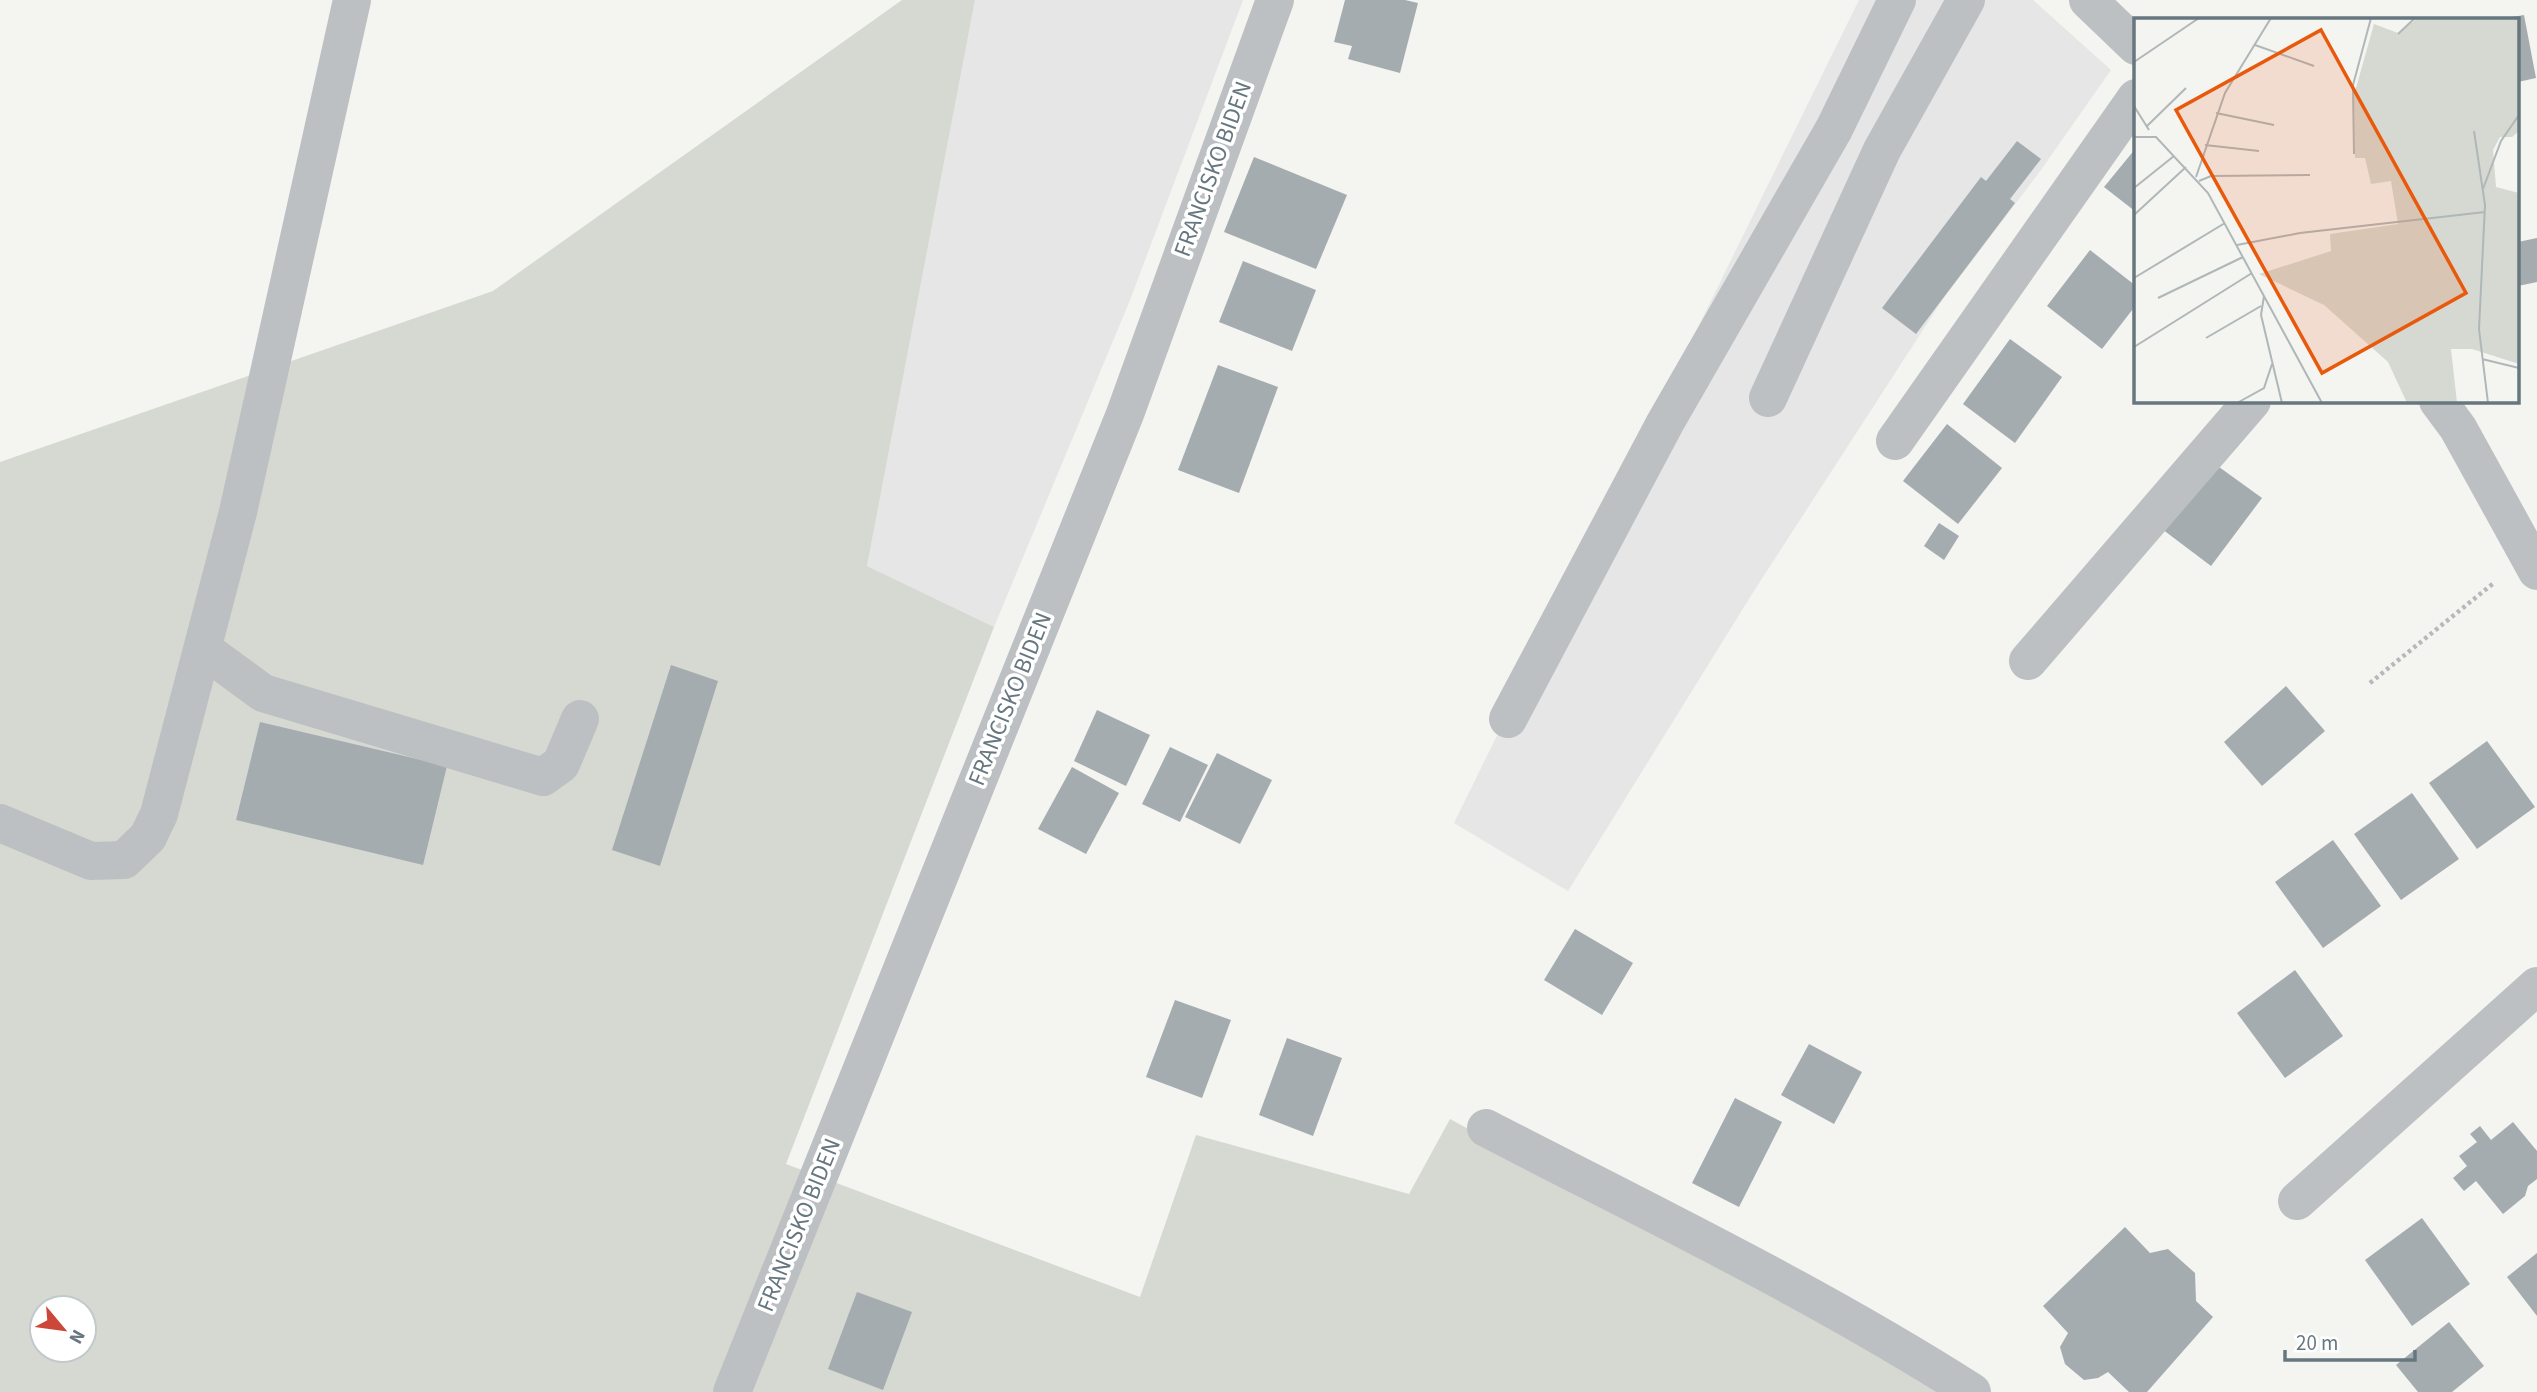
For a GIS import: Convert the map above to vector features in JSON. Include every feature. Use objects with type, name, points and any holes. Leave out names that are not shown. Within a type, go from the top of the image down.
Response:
[{"type":"street","points":[[0,823],[90,862],[124,860],[148,837],[159,814],[238,512],[352,0]]},
{"type":"street","name":"FRANCISKO BIDEN","points":[[732,1392],[1125,414],[1275,0]]},
{"type":"street","points":[[1508,719],[1665,423],[1834,129],[1897,0]]},
{"type":"street","points":[[1769,398],[1882,150],[1966,0]]},
{"type":"street","points":[[2088,0],[2134,44]]},
{"type":"street","points":[[1895,441],[2134,101]]},
{"type":"street","points":[[2028,661],[2251,402]]},
{"type":"street","points":[[2439,402],[2458,428],[2533,563]]},
{"type":"street","points":[[203,649],[263,693],[543,778],[561,764],[580,719]]},
{"type":"street","points":[[2297,1201],[2537,986]]},
{"type":"street","points":[[1486,1128],[1779,1279],[1905,1349],[1972,1392]]},
{"type":"path","points":[[2370,683],[2533,563]]},
{"type":"shaded area","points":[[902,0],[975,0],[867,566],[994,627],[786,1164],[1140,1297],[1196,1135],[1409,1194],[1450,1119],[1922,1373],[1942,1392],[0,1392],[0,462],[493,291]]},
{"type":"shaded area","points":[[975,0],[1243,0],[1130,300],[994,627],[867,566]]},
{"type":"shaded area","points":[[1859,0],[2033,0],[2111,70],[2038,174],[1943,299],[1752,594],[1568,891],[1454,823]]},
{"type":"building","points":[[1345,0],[1405,0],[1418,3],[1400,73],[1348,59],[1352,46],[1334,42]]},
{"type":"building","points":[[2524,15],[2536,78],[2520,82],[2520,18],[2507,18]]},
{"type":"building","points":[[2017,141],[2041,159],[2010,199],[2015,203],[1916,334],[1882,308],[1981,177],[1986,181]]},
{"type":"building","points":[[2134,150],[2134,210],[2104,187]]},
{"type":"building","points":[[1254,157],[1347,195],[1316,269],[1224,232]]},
{"type":"building","points":[[2537,238],[2537,282],[2520,286],[2520,242]]},
{"type":"building","points":[[2090,250],[2134,284],[2134,308],[2102,349],[2047,306]]},
{"type":"building","points":[[1243,261],[1316,290],[1292,351],[1219,322]]},
{"type":"building","points":[[2010,339],[2062,377],[2015,443],[1963,404]]},
{"type":"building","points":[[1218,365],[1278,387],[1239,493],[1178,470]]},
{"type":"building","points":[[1947,424],[2002,468],[1958,524],[1903,481]]},
{"type":"building","points":[[2208,459],[2262,498],[2211,566],[2158,526]]},
{"type":"building","points":[[1939,523],[1959,536],[1944,560],[1924,546]]},
{"type":"building","points":[[671,665],[718,681],[660,866],[612,850]]},
{"type":"building","points":[[2286,686],[2325,731],[2262,786],[2224,742]]},
{"type":"building","points":[[1097,710],[1150,735],[1126,786],[1074,761]]},
{"type":"building","points":[[260,722],[447,766],[423,865],[236,820]]},
{"type":"building","points":[[2487,741],[2535,807],[2477,849],[2429,783]]},
{"type":"building","points":[[1170,747],[1208,765],[1180,822],[1142,804]]},
{"type":"building","points":[[1217,753],[1272,780],[1240,844],[1185,817]]},
{"type":"building","points":[[1072,767],[1119,793],[1086,854],[1038,829]]},
{"type":"building","points":[[2412,793],[2459,859],[2401,900],[2354,834]]},
{"type":"building","points":[[2333,840],[2381,906],[2323,948],[2275,882]]},
{"type":"building","points":[[1575,929],[1633,963],[1602,1015],[1544,980]]},
{"type":"building","points":[[2295,970],[2343,1036],[2285,1078],[2237,1013]]},
{"type":"building","points":[[1175,1000],[1231,1020],[1202,1098],[1146,1077]]},
{"type":"building","points":[[1287,1038],[1342,1058],[1313,1136],[1259,1115]]},
{"type":"building","points":[[1809,1044],[1862,1072],[1834,1124],[1781,1095]]},
{"type":"building","points":[[1735,1098],[1782,1122],[1739,1207],[1692,1183]]},
{"type":"building","points":[[2513,1122],[2537,1151],[2537,1179],[2528,1186],[2525,1196],[2503,1214],[2476,1181],[2464,1191],[2453,1178],[2467,1166],[2459,1156],[2477,1142],[2470,1134],[2480,1126],[2491,1140]]},
{"type":"building","points":[[2422,1218],[2470,1284],[2412,1326],[2365,1260]]},
{"type":"building","points":[[2125,1227],[2150,1253],[2168,1249],[2195,1273],[2196,1301],[2213,1317],[2147,1392],[2129,1392],[2108,1372],[2098,1378],[2084,1380],[2065,1364],[2060,1347],[2068,1333],[2043,1306]]},
{"type":"building","points":[[2537,1253],[2537,1316],[2507,1277]]},
{"type":"building","points":[[857,1292],[912,1312],[883,1390],[828,1369]]},
{"type":"building","points":[[2449,1322],[2484,1366],[2452,1392],[2418,1392],[2396,1365]]}]
